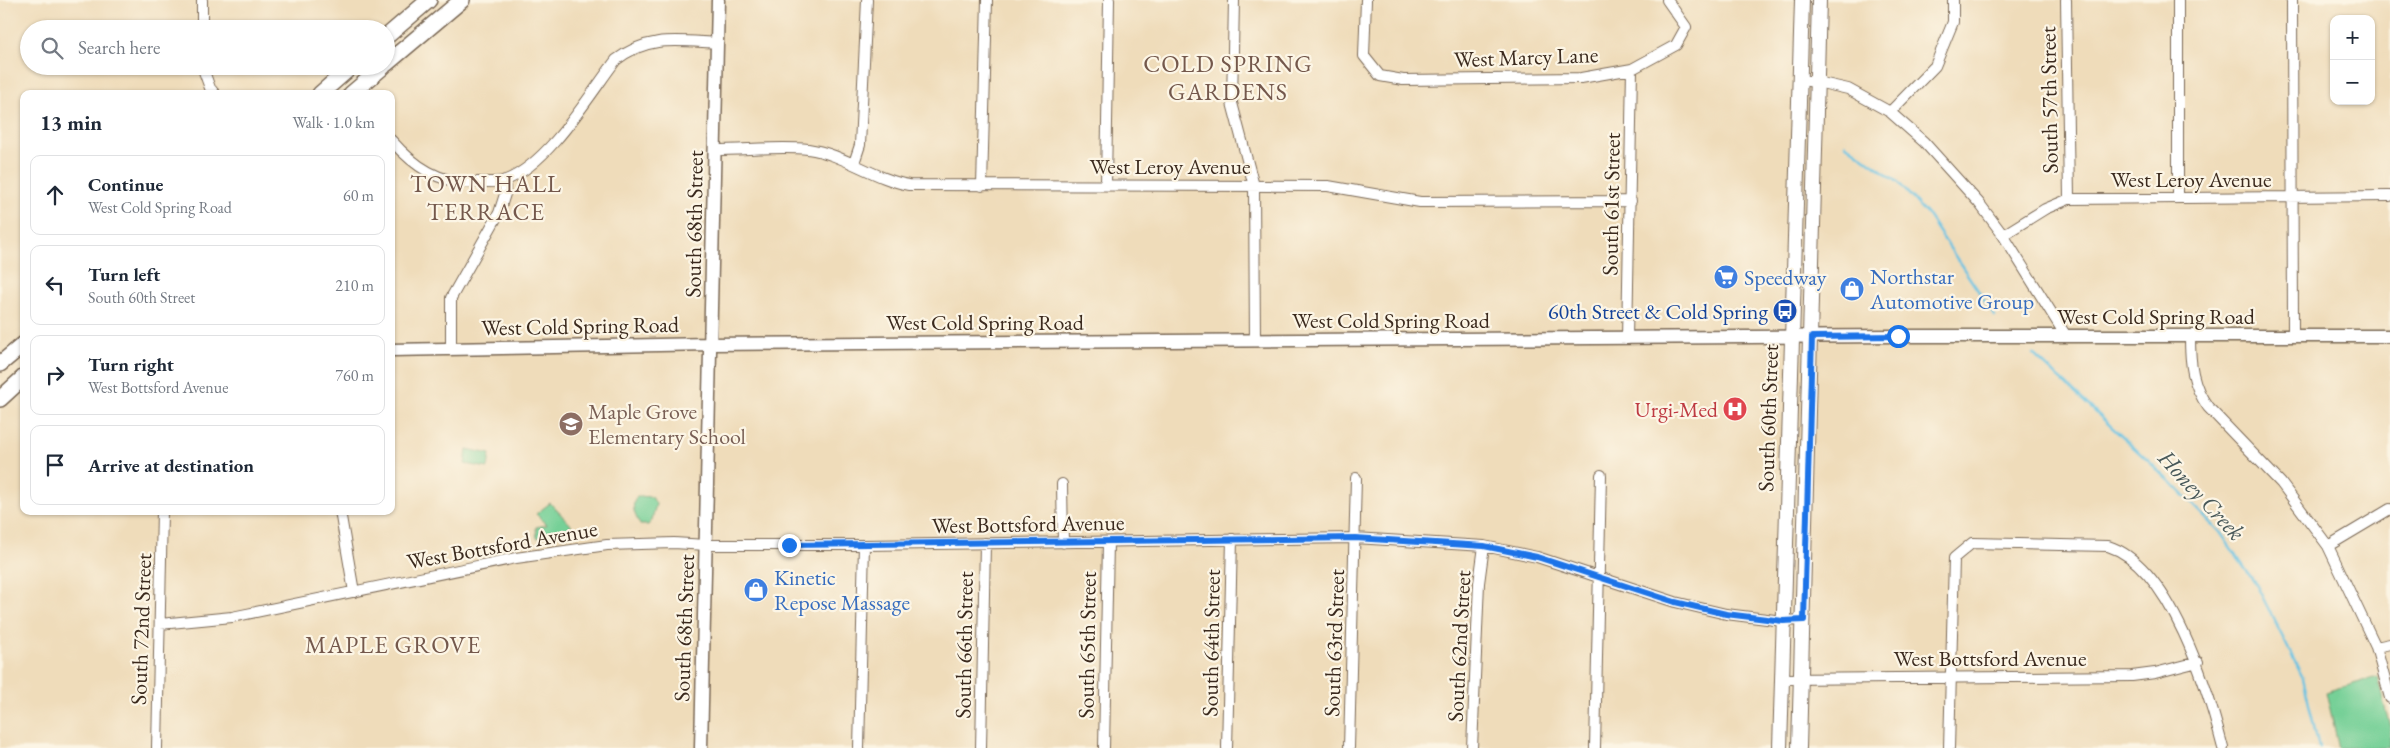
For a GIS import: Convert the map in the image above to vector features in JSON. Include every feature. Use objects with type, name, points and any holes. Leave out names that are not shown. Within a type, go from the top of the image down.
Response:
[{"type":"main road","points":[[395,29],[429,0]]},
{"type":"main road","points":[[395,57],[462,0]]},
{"type":"main road","name":"South 60th Street","points":[[1780,748],[1802,0]]},
{"type":"main road","name":"South 60th Street","points":[[1798,748],[1804,620],[1812,337],[1819,0]]},
{"type":"main road","points":[[324,90],[342,75]]},
{"type":"main road","points":[[357,90],[374,75]]},
{"type":"main road","points":[[1795,248],[1803,249],[1806,252],[1807,268],[1812,278]]},
{"type":"main road","points":[[0,364],[15,350]]},
{"type":"main road","points":[[0,398],[20,380]]},
{"type":"street","points":[[202,0],[202,20]]},
{"type":"street","name":"South 68th Street","points":[[701,748],[718,0]]},
{"type":"street","points":[[854,163],[860,145],[868,0]]},
{"type":"street","points":[[982,186],[987,0]]},
{"type":"street","points":[[1106,184],[1109,0]]},
{"type":"street","points":[[1234,0],[1232,102],[1254,186],[1255,341]]},
{"type":"street","name":"West Marcy Lane","points":[[1366,0],[1364,56],[1380,76],[1403,80],[1581,78],[1632,69],[1676,45],[1686,27],[1668,0]]},
{"type":"street","points":[[1890,112],[1934,66],[1953,22],[1953,0]]},
{"type":"street","name":"South 57th Street","points":[[2066,0],[2069,199]]},
{"type":"street","points":[[2178,0],[2178,198]]},
{"type":"street","points":[[2292,0],[2293,336]]},
{"type":"street","points":[[395,144],[407,158],[436,176],[463,183],[505,180],[528,167],[548,149],[616,60],[629,50],[647,43],[665,41],[717,43]]},
{"type":"street","name":"South 61st Street","points":[[1627,339],[1632,69]]},
{"type":"street","points":[[205,75],[212,90]]},
{"type":"street","points":[[338,78],[348,90]]},
{"type":"street","points":[[1799,80],[1848,89],[1890,112],[1924,142],[1979,203],[2003,235],[2066,336]]},
{"type":"street","name":"West Leroy Avenue","points":[[715,150],[808,149],[854,163],[902,184],[982,186],[1106,184],[1328,186],[1420,202],[1631,201]]},
{"type":"street","points":[[451,349],[451,298],[499,213],[505,194],[505,180]]},
{"type":"street","name":"West Leroy Avenue","points":[[2003,235],[2044,209],[2069,199],[2390,196]]},
{"type":"street","name":"West Cold Spring Road","points":[[395,350],[711,344],[1792,337],[2390,336]]},
{"type":"street","points":[[2190,337],[2190,365],[2198,392],[2208,407],[2281,483],[2328,546],[2376,648],[2390,698]]},
{"type":"street","points":[[1595,748],[1601,475]]},
{"type":"street","name":"South 63rd Street","points":[[1349,748],[1356,478]]},
{"type":"street","points":[[1062,484],[1063,543]]},
{"type":"street","points":[[2328,546],[2390,509]]},
{"type":"street","name":"South 72nd Street","points":[[157,748],[162,515]]},
{"type":"street","points":[[341,515],[354,592]]},
{"type":"street","name":"West Bottsford Avenue","points":[[160,624],[232,617],[516,558],[584,547],[674,543],[706,545],[864,545],[1355,538],[1484,546],[1537,557],[1675,602],[1726,614],[1783,621],[1804,620]]},
{"type":"street","name":"South 64th Street","points":[[1227,748],[1232,539]]},
{"type":"street","name":"South 65th Street","points":[[1104,748],[1108,542]]},
{"type":"street","name":"South 66th Street","points":[[980,748],[985,543]]},
{"type":"street","points":[[1949,748],[1954,558],[1972,543],[2108,546],[2120,550],[2131,557],[2165,600],[2198,662],[2223,748]]},
{"type":"street","points":[[859,748],[864,545]]},
{"type":"street","name":"South 62nd Street","points":[[1472,748],[1479,583],[1484,546]]},
{"type":"street","points":[[2376,648],[2390,644]]},
{"type":"street","name":"West Bottsford Avenue","points":[[1782,679],[2132,676],[2155,673],[2198,662]]},
{"type":"green space","points":[[467,449],[490,454],[488,468],[465,464]]},
{"type":"green space","points":[[637,496],[652,497],[656,504],[652,520],[648,525],[640,525],[635,514],[634,503]]},
{"type":"green space","points":[[550,503],[573,527],[562,534],[537,538],[536,527],[547,525],[536,514]]},
{"type":"green space","points":[[2377,677],[2390,727],[2390,748],[2339,748],[2326,692]]},
{"type":"waterway","name":"Honey Creek","points":[[1845,144],[1898,182],[1929,217],[1995,316]]},
{"type":"waterway","name":"Honey Creek","points":[[2033,354],[2172,483],[2220,532],[2257,586],[2303,678],[2319,748]]},
{"type":"place","name":"Speedway","points":[[1726,277]]},
{"type":"place","name":"Northstar Automotive Group","points":[[1852,289]]},
{"type":"place","name":"60th Street & Cold Spring","points":[[1785,311]]},
{"type":"place","name":"Urgi-Med","points":[[1735,409]]},
{"type":"place","name":"Maple Grove Elementary School","points":[[571,424]]},
{"type":"place","name":"Kinetic Repose Massage","points":[[756,590]]},
{"type":"district","name":"COLD SPRING GARDENS","points":[[1228,77]]},
{"type":"district","name":"TOWN HALL TERRACE","points":[[486,197]]},
{"type":"district","name":"MAPLE GROVE","points":[[393,644]]},
{"type":"route","points":[[789,545],[1355,538],[1484,546],[1537,557],[1675,602],[1726,614],[1783,621],[1804,620],[1812,337],[1898,336]]}]
